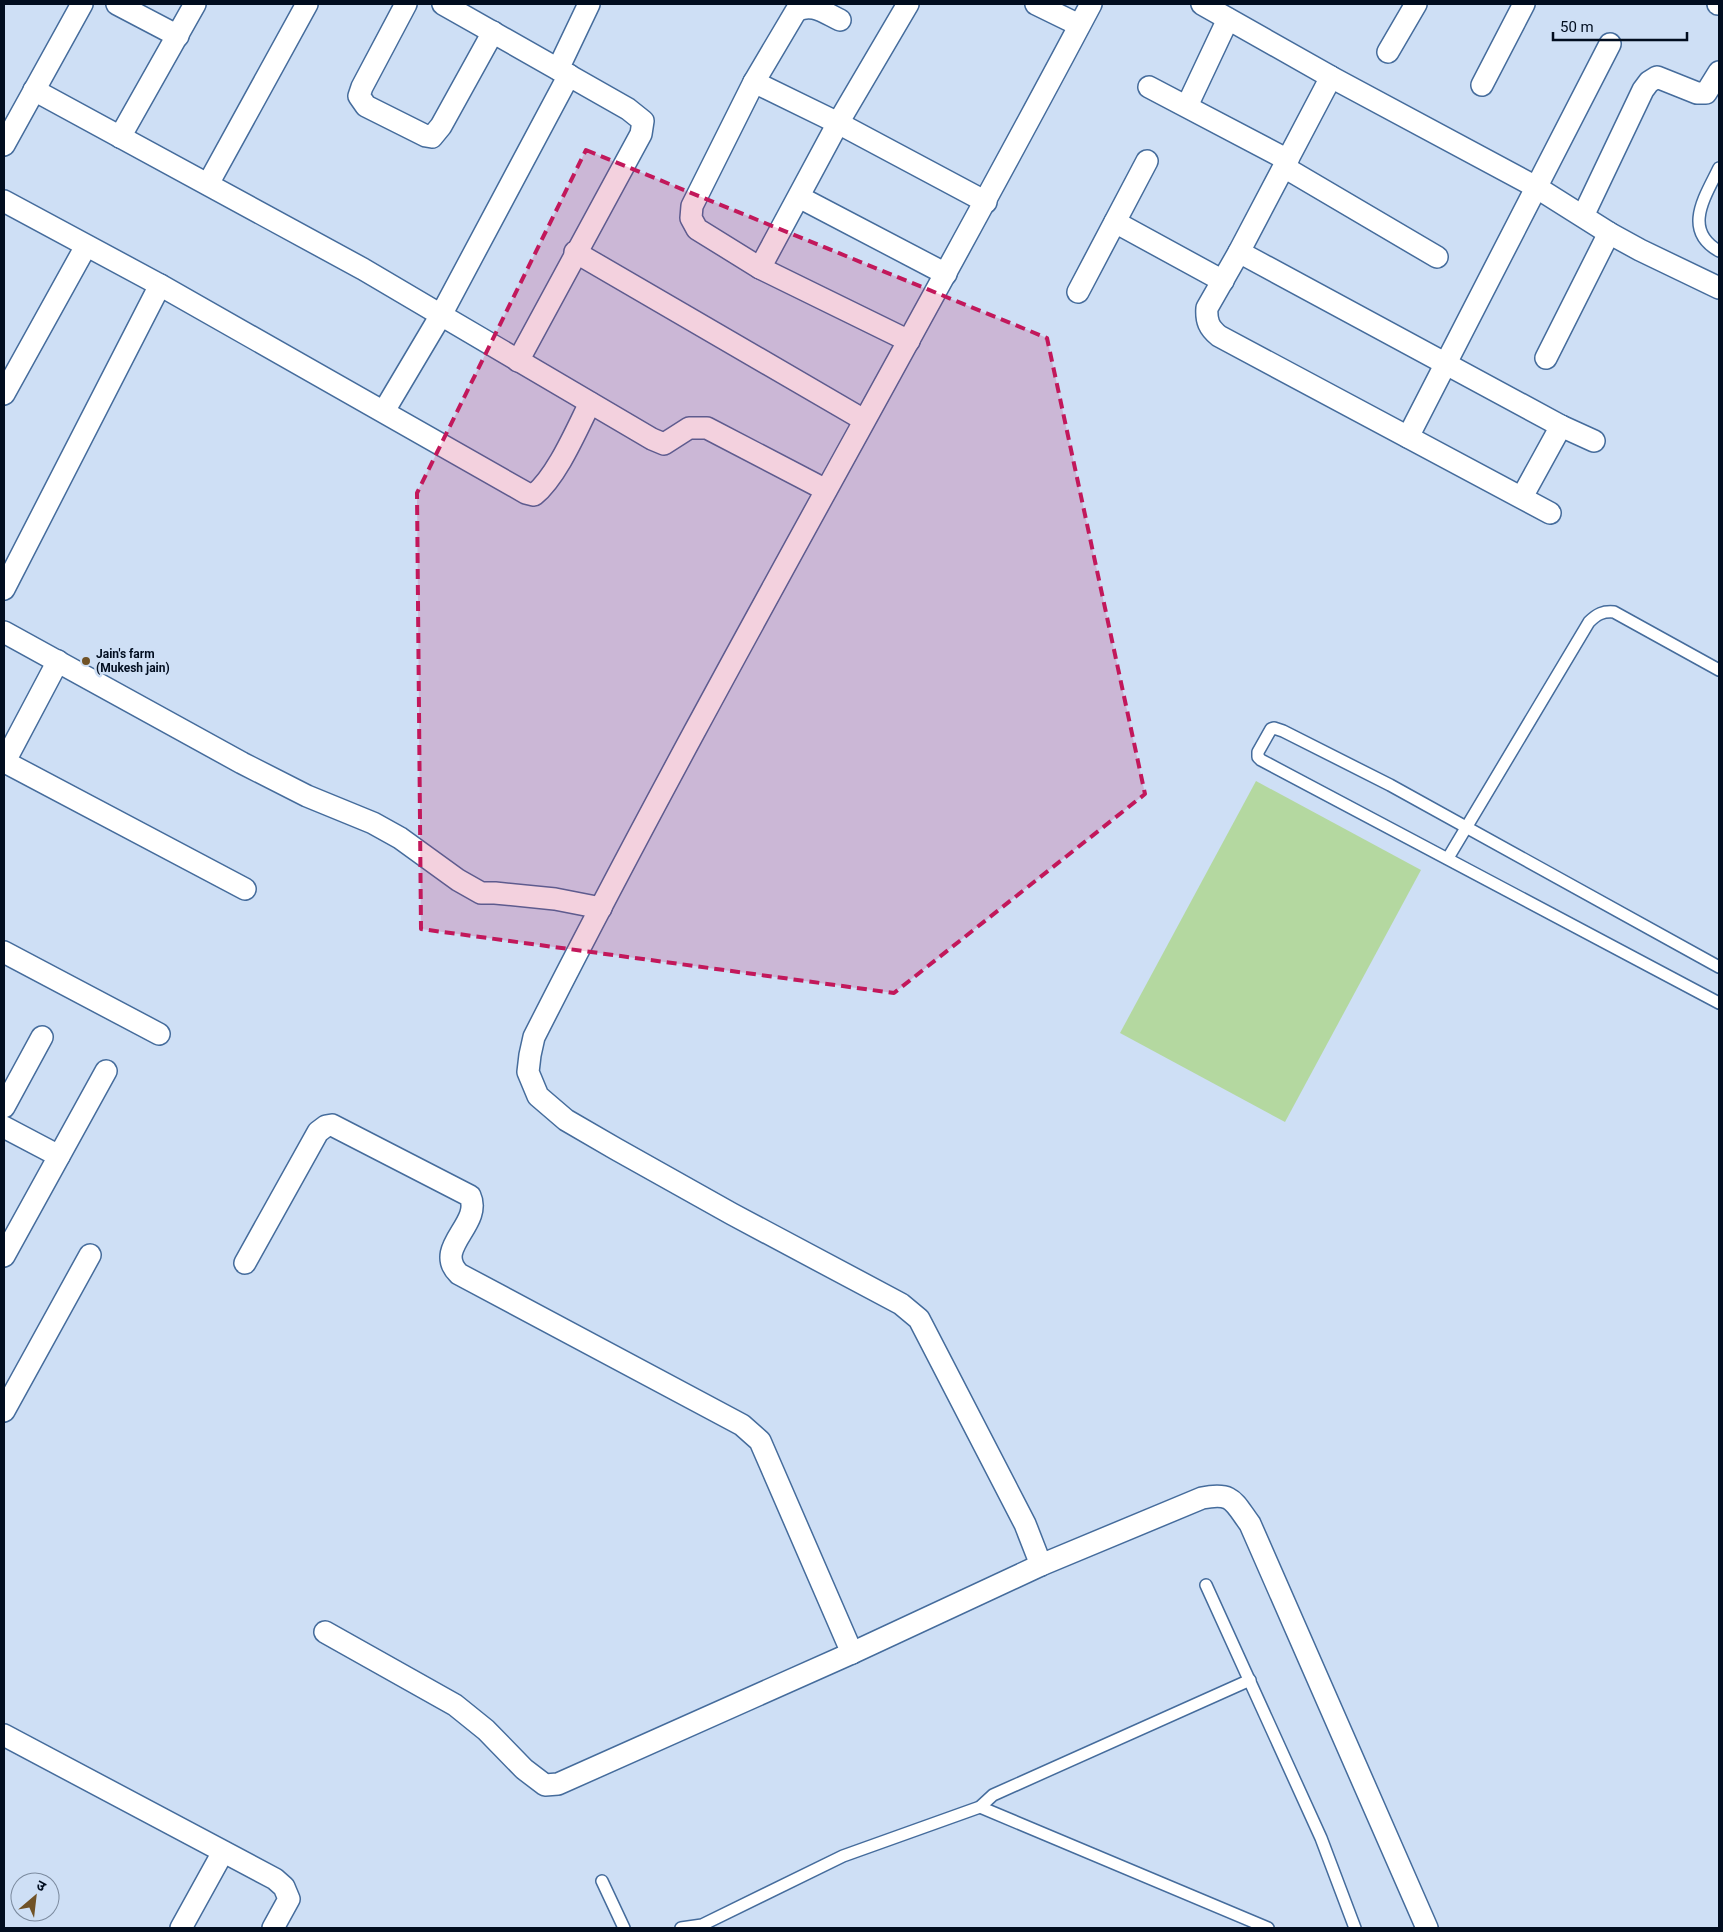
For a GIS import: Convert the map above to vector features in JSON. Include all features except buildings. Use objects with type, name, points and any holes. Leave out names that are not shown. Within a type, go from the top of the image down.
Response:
[{"type":"street","points":[[4,145],[82,4]]},
{"type":"street","points":[[117,4],[178,36]]},
{"type":"street","points":[[120,137],[195,4]]},
{"type":"street","points":[[208,184],[307,4]]},
{"type":"street","points":[[406,4],[359,96],[366,106],[426,136],[432,137],[441,126],[493,32]]},
{"type":"street","points":[[443,4],[628,109],[643,121],[641,134],[518,360]]},
{"type":"street","points":[[384,411],[441,316],[564,72],[589,4]]},
{"type":"street","points":[[760,268],[838,123],[908,4]]},
{"type":"street","points":[[1036,4],[1079,26]]},
{"type":"street","points":[[1041,1565],[1025,1524],[919,1319],[902,1304],[874,1291],[616,1150],[566,1120],[538,1096],[528,1072],[534,1037],[675,765],[986,202],[1091,4]]},
{"type":"street","points":[[1202,4],[1331,77],[1536,187],[1609,233],[1719,288]]},
{"type":"street","points":[[1388,52],[1416,4]]},
{"type":"street","points":[[1482,85],[1524,4]]},
{"type":"street","points":[[840,20],[811,6],[802,7],[796,11],[754,82],[692,206],[691,218],[697,229],[760,268],[909,341]]},
{"type":"street","points":[[1187,106],[1228,19]]},
{"type":"street","points":[[1408,437],[1448,363],[1610,44]]},
{"type":"street","points":[[1582,216],[1643,90],[1649,82],[1657,77],[1696,93],[1706,93],[1719,72]]},
{"type":"street","points":[[1331,77],[1239,252],[1207,308],[1206,318],[1210,329],[1219,336],[1550,513]]},
{"type":"street","points":[[754,82],[838,123],[986,202]]},
{"type":"street","points":[[1149,87],[1187,106],[1286,164],[1437,257]]},
{"type":"street","points":[[34,90],[364,269],[652,439],[664,444],[689,428],[707,428],[826,490]]},
{"type":"street","points":[[1078,292],[1147,161]]},
{"type":"street","points":[[799,197],[946,274]]},
{"type":"street","points":[[4,201],[160,285],[526,493],[534,495],[542,489],[557,466],[590,403]]},
{"type":"street","points":[[1114,222],[1223,280]]},
{"type":"street","points":[[1546,358],[1609,233]]},
{"type":"street","points":[[4,394],[86,246]]},
{"type":"street","points":[[576,252],[864,420]]},
{"type":"street","points":[[1239,252],[1448,363],[1561,426],[1594,441]]},
{"type":"street","points":[[4,589],[160,285]]},
{"type":"street","points":[[1522,497],[1561,426]]},
{"type":"street","points":[[4,632],[242,763],[307,796],[373,823],[400,838],[458,880],[481,893],[555,899],[601,908]]},
{"type":"street","points":[[58,661],[4,762],[245,889]]},
{"type":"street","points":[[4,952],[159,1034]]},
{"type":"street","points":[[4,1107],[42,1037]]},
{"type":"street","points":[[4,1256],[106,1071]]},
{"type":"street","points":[[245,1263],[318,1132],[326,1126],[332,1125],[470,1196],[474,1204],[472,1212],[452,1249],[450,1260],[452,1268],[459,1274],[742,1425],[760,1441],[852,1653]]},
{"type":"street","points":[[4,1127],[59,1156]]},
{"type":"street","points":[[4,1411],[90,1255]]},
{"type":"street","points":[[325,1632],[455,1705],[486,1730],[524,1769],[545,1785],[558,1784],[852,1653],[1041,1565],[1202,1498],[1217,1495],[1228,1496],[1250,1524],[1426,1928]]},
{"type":"street","points":[[4,1735],[275,1879],[284,1887],[289,1899],[273,1928]]},
{"type":"street","points":[[181,1928],[223,1852]]},
{"type":"lane","points":[[1719,168],[1698,217],[1700,234],[1708,244],[1719,250]]},
{"type":"lane","points":[[1448,858],[1589,622],[1596,615],[1605,611],[1614,612],[1719,670]]},
{"type":"lane","points":[[1719,968],[1390,785],[1283,731],[1271,729],[1258,752],[1258,757],[1261,760],[1719,1003]]},
{"type":"lane","points":[[1206,1585],[1321,1838],[1355,1928]]},
{"type":"lane","points":[[681,1928],[701,1926],[843,1856],[980,1807],[993,1795],[1250,1680]]},
{"type":"lane","points":[[980,1807],[1268,1928]]},
{"type":"lane","points":[[602,1881],[624,1928]]},
{"type":"highlighted area","points":[[586,150],[1047,338],[1145,794],[894,993],[421,929],[417,493]]},
{"type":"green space","points":[[1256,781],[1421,870],[1285,1122],[1120,1033]]},
{"type":"place","name":"Jain's farm (Mukesh jain)","points":[[86,661]]}]
